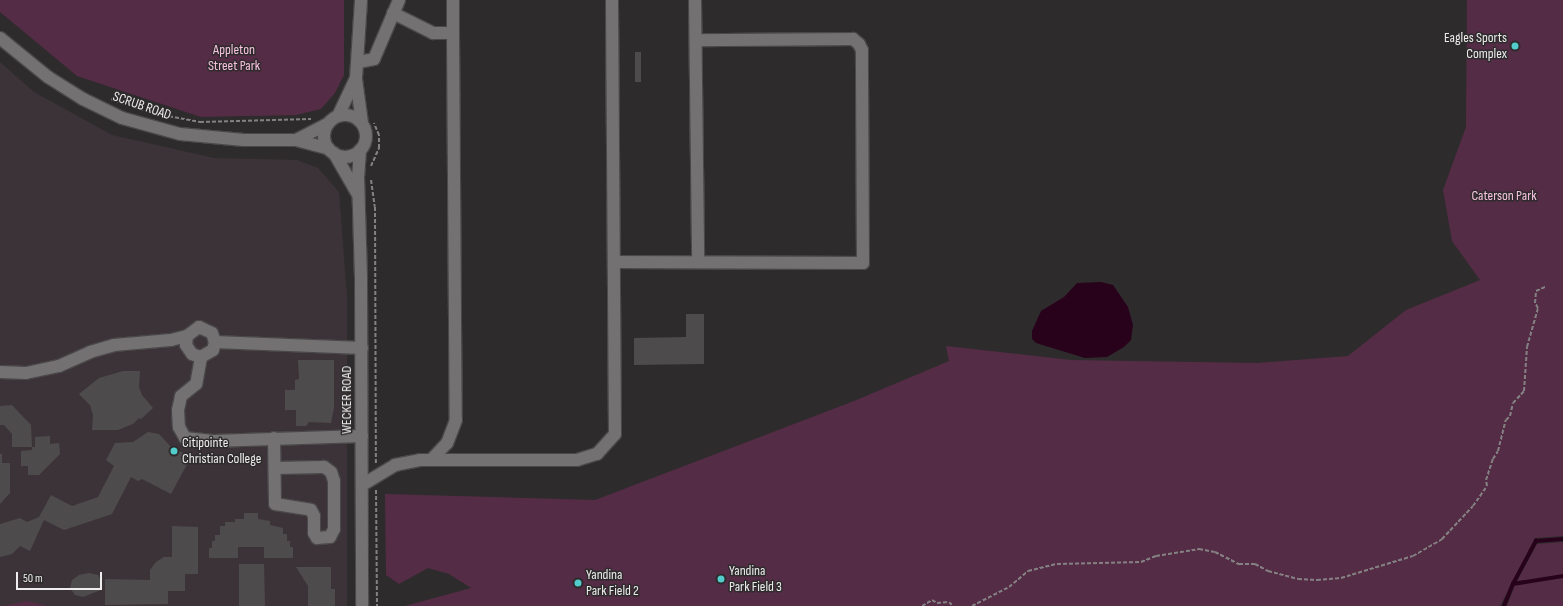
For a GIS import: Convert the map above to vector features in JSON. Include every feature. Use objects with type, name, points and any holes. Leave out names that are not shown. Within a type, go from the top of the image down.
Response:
[{"type":"street","name":"WECKER ROAD","points":[[358,194],[324,137],[328,124],[338,116],[356,78],[359,62],[361,0]]},
{"type":"street","points":[[359,62],[374,59],[398,0]]},
{"type":"street","points":[[431,460],[447,443],[456,420],[453,0]]},
{"type":"street","points":[[362,485],[395,465],[431,460],[577,460],[597,454],[615,434],[612,0]]},
{"type":"street","points":[[695,0],[698,262]]},
{"type":"street","points":[[393,13],[433,33],[453,33]]},
{"type":"street","name":"SCRUB ROAD","points":[[0,38],[48,77],[83,99],[122,118],[180,134],[244,140],[296,140],[332,151]]},
{"type":"street","points":[[615,262],[863,263],[862,50],[853,39],[696,40]]},
{"type":"street","name":"WECKER ROAD","points":[[356,78],[362,123],[366,137],[360,150],[358,194],[362,348],[362,606]]},
{"type":"street","points":[[338,116],[351,116],[362,123]]},
{"type":"street","name":"SCRUB ROAD","points":[[296,140],[328,124]]},
{"type":"street","points":[[332,151],[348,156],[360,150]]},
{"type":"street","points":[[0,372],[26,373],[59,366],[90,352],[114,345],[171,340],[188,336],[194,329],[204,328],[212,333],[215,342],[209,354],[201,357],[188,350],[188,336]]},
{"type":"street","points":[[215,342],[362,348]]},
{"type":"street","points":[[201,357],[196,384],[181,396],[178,410],[178,427],[185,438],[213,441],[362,436]]},
{"type":"street","points":[[274,438],[275,504],[311,510],[314,516],[314,533],[317,538],[330,537],[334,530],[332,472],[324,467],[275,468]]},
{"type":"path","points":[[105,95],[151,113],[200,122],[300,119]]},
{"type":"path","points":[[972,606],[1009,588],[1028,571],[1057,564],[1141,562],[1156,556],[1199,549],[1214,552],[1239,564],[1255,564],[1268,571],[1298,579],[1317,580],[1341,578],[1413,556],[1442,539],[1473,506],[1487,486],[1486,480],[1492,459],[1496,458],[1506,420],[1510,416],[1513,403],[1524,391],[1527,346],[1538,308],[1535,303],[1536,291],[1545,287]]},
{"type":"path","points":[[922,606],[932,600],[937,603],[949,602],[953,606]]},
{"type":"shaded area","name":"Citipointe Christian College","points":[[0,62],[34,92],[112,135],[214,158],[297,160],[318,168],[339,192],[347,297],[347,606],[0,606]]},
{"type":"shaded area","points":[[1101,282],[1113,285],[1128,307],[1133,325],[1131,340],[1124,347],[1107,357],[1085,358],[1036,343],[1032,339],[1032,331],[1041,311],[1064,297],[1077,283]]},
{"type":"green space","name":"Appleton Street Park","points":[[0,0],[344,0],[344,75],[335,93],[321,109],[296,115],[201,117],[77,76],[0,12]]},
{"type":"green space","name":"Caterson Park","points":[[1467,0],[1563,0],[1563,536],[1535,538],[1500,606],[405,606],[471,588],[449,574],[428,568],[399,584],[386,575],[385,494],[595,500],[854,401],[949,361],[946,346],[1071,360],[1257,363],[1348,356],[1406,310],[1480,280],[1452,241],[1443,190],[1466,127]]},
{"type":"green space","points":[[1563,542],[1563,606],[1507,606],[1515,585],[1537,544]]},
{"type":"green space","points":[[27,601],[48,606],[4,606]]},
{"type":"building","points":[[635,52],[641,52],[641,82],[635,82]]},
{"type":"building","points":[[686,314],[704,314],[704,364],[634,365],[634,338],[686,337]]},
{"type":"building","points":[[298,360],[334,360],[334,408],[331,423],[309,422],[306,426],[296,426],[296,410],[285,410],[285,390],[295,390],[295,380],[299,379]]},
{"type":"building","points":[[123,371],[140,371],[139,387],[142,395],[153,408],[141,419],[139,418],[133,424],[118,430],[92,430],[93,415],[90,405],[79,394],[99,378]]},
{"type":"building","points":[[12,405],[31,425],[32,447],[12,447],[12,434],[4,425],[0,425],[0,406]]},
{"type":"building","points":[[148,432],[159,434],[171,447],[191,457],[171,494],[142,479],[138,481],[131,477],[112,514],[64,530],[44,520],[30,551],[20,546],[12,554],[0,557],[0,524],[20,518],[27,522],[39,517],[51,495],[72,506],[98,497],[114,466],[106,460],[115,443],[133,442]]},
{"type":"building","points":[[50,436],[50,444],[59,443],[60,454],[39,475],[28,475],[28,466],[21,466],[21,451],[32,450],[32,447],[35,447],[35,437]]},
{"type":"building","points":[[0,454],[2,454],[2,463],[10,463],[10,493],[0,504]]},
{"type":"building","points":[[244,513],[258,513],[258,519],[270,521],[270,525],[283,528],[283,534],[287,534],[287,541],[290,541],[290,547],[293,547],[293,558],[264,558],[264,547],[238,547],[238,558],[209,558],[209,548],[212,548],[212,541],[215,541],[215,535],[220,535],[220,526],[225,526],[225,522],[235,522],[235,519],[244,519]]},
{"type":"building","points":[[172,526],[198,527],[198,574],[185,574],[185,591],[168,591],[168,604],[105,605],[105,579],[150,580],[150,570],[156,562],[164,557],[172,557]]},
{"type":"building","points":[[239,564],[264,564],[265,606],[239,606]]},
{"type":"building","points":[[296,567],[331,567],[331,589],[335,589],[335,606],[308,606],[308,586]]},
{"type":"building","points":[[89,573],[98,575],[102,582],[101,590],[83,597],[75,595],[70,588],[72,580],[79,575]]},
{"type":"waterway","points":[[1504,606],[1513,584],[1536,541],[1563,539]]},
{"type":"waterway","points":[[1513,584],[1563,576]]},
{"type":"place","name":"Eagles Sports Complex","points":[[1515,46]]},
{"type":"place","name":"Citipointe Christian College","points":[[174,451]]},
{"type":"place","name":"Yandina Park Field 3","points":[[721,579]]},
{"type":"place","name":"Yandina Park Field 2","points":[[578,583]]}]
